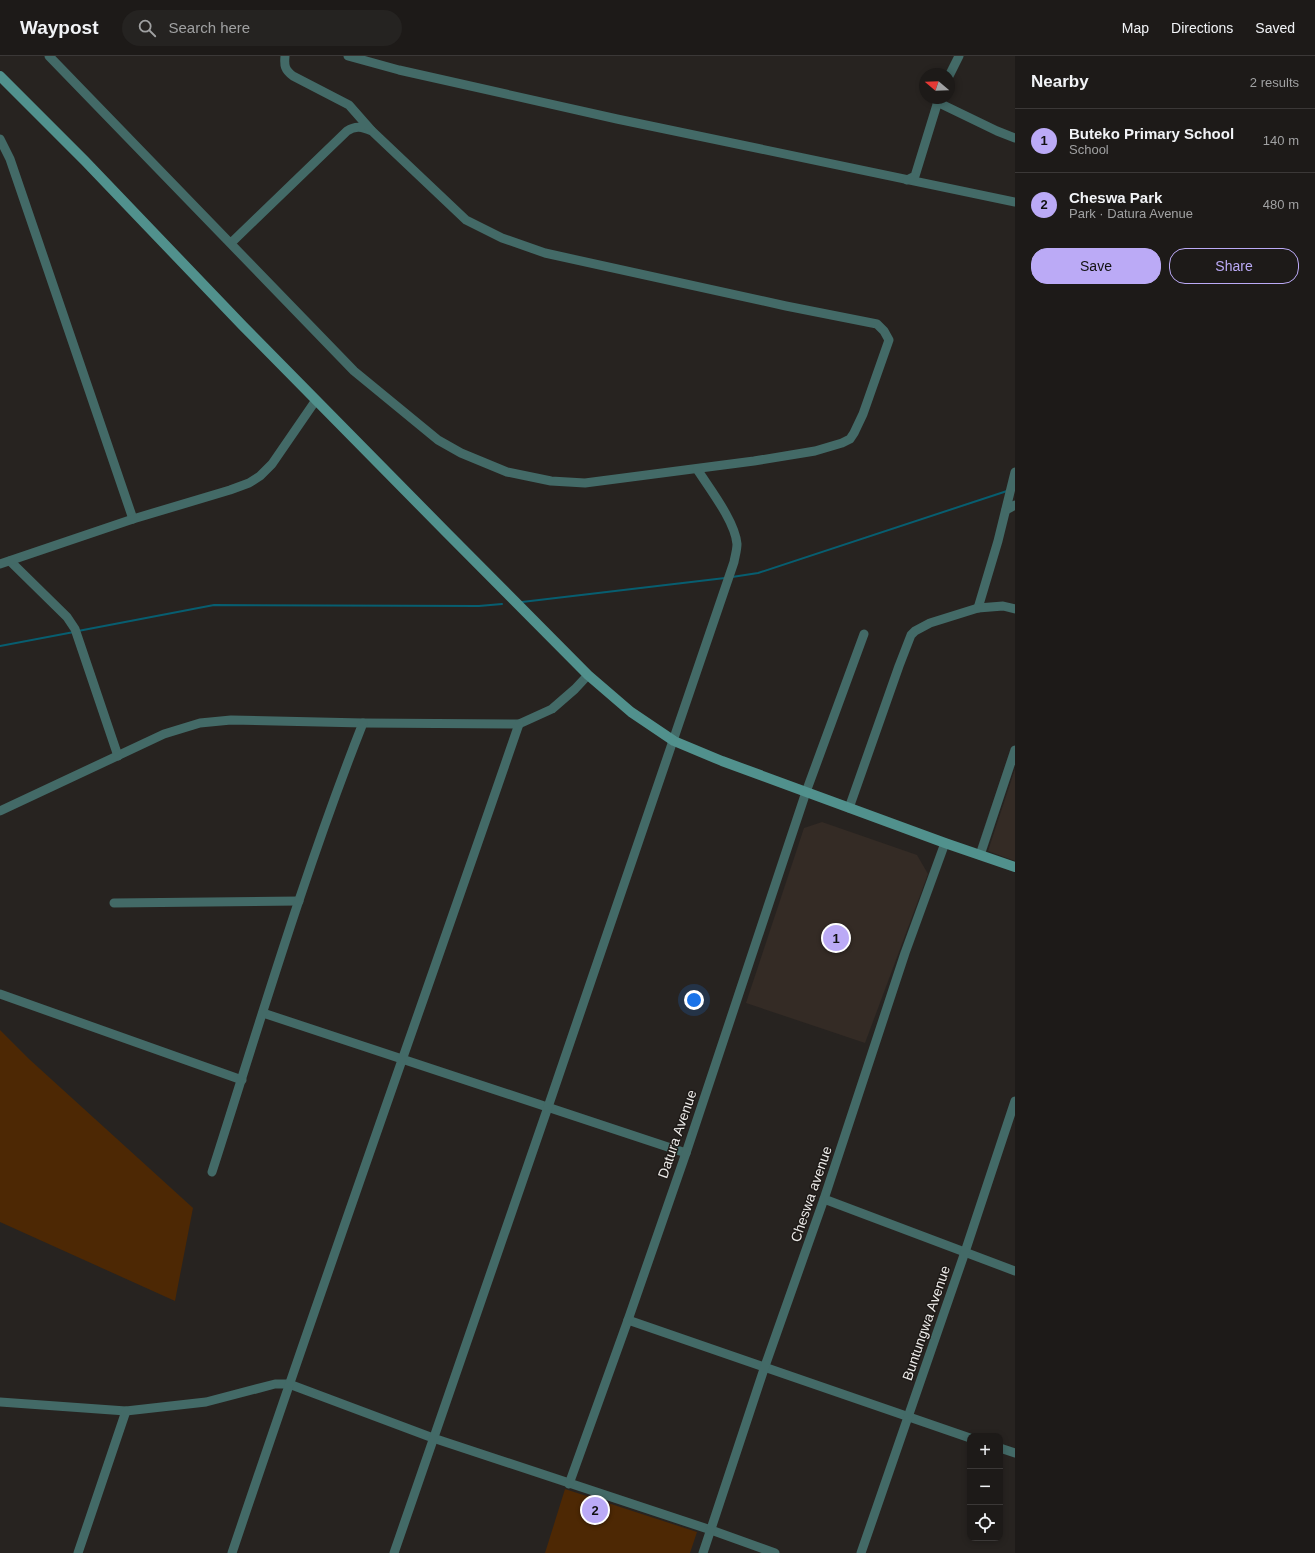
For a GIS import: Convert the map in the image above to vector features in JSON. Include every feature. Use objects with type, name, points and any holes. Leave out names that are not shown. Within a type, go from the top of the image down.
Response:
[{"type":"main road","points":[[0,76],[85,161],[316,400],[588,675],[631,712],[674,741],[722,761],[944,843],[1015,867]]},
{"type":"street","points":[[49,56],[354,371],[430,434],[461,453],[507,472],[557,482],[592,482],[697,469],[815,451],[850,439],[863,414],[889,340],[884,331],[877,324],[545,253],[502,238],[466,220],[372,131],[349,105],[286,71],[284,65],[285,56]]},
{"type":"street","points":[[348,56],[441,80],[617,119],[1015,202]]},
{"type":"street","points":[[953,68],[959,56]]},
{"type":"street","points":[[907,180],[915,176],[937,104]]},
{"type":"street","points":[[946,104],[997,131],[1015,138]]},
{"type":"street","points":[[231,243],[347,131],[358,126],[372,131]]},
{"type":"street","points":[[0,140],[10,159],[133,519]]},
{"type":"street","points":[[0,564],[133,519],[230,490],[254,479],[272,464],[316,400]]},
{"type":"street","points":[[394,1553],[730,577],[737,548],[736,537],[728,519],[697,469]]},
{"type":"street","points":[[978,608],[986,584],[1015,472]]},
{"type":"street","points":[[1006,510],[1015,506]]},
{"type":"street","points":[[10,561],[67,616],[75,629],[118,756]]},
{"type":"street","points":[[849,808],[911,635],[915,631],[930,623],[978,608],[1003,606],[1015,609]]},
{"type":"street","name":"Datura Avenue","points":[[569,1484],[686,1153],[806,792],[864,634]]},
{"type":"street","points":[[0,812],[164,734],[200,723],[231,720],[519,724],[552,709],[575,689],[588,675]]},
{"type":"street","points":[[212,1172],[299,901],[340,780],[363,723]]},
{"type":"street","points":[[232,1553],[289,1384],[519,724]]},
{"type":"street","points":[[980,855],[1015,750]]},
{"type":"street","name":"Cheswa avenue","points":[[703,1553],[765,1366],[824,1199],[905,952],[944,843]]},
{"type":"street","points":[[114,903],[299,901]]},
{"type":"street","points":[[0,994],[242,1080]]},
{"type":"street","points":[[263,1013],[686,1153]]},
{"type":"street","name":"Buntungwa Avenue","points":[[860,1553],[965,1252],[1015,1101]]},
{"type":"street","points":[[824,1199],[1015,1270]]},
{"type":"street","points":[[628,1320],[967,1437]]},
{"type":"street","points":[[0,1402],[126,1411],[206,1402],[275,1384],[289,1384],[433,1438],[711,1530],[775,1553]]},
{"type":"street","points":[[78,1553],[126,1411]]},
{"type":"street","points":[[1003,1449],[1015,1453]]},
{"type":"shaded area","points":[[1015,769],[1015,861],[988,851]]},
{"type":"shaded area","points":[[822,822],[917,855],[928,874],[865,1043],[746,1003],[804,828]]},
{"type":"shaded area","points":[[0,1030],[29,1059],[193,1208],[175,1301],[0,1222]]},
{"type":"shaded area","points":[[565,1489],[697,1532],[690,1553],[545,1553]]},
{"type":"waterway","points":[[732,577],[758,573],[1007,491]]},
{"type":"waterway","points":[[522,602],[725,578]]},
{"type":"waterway","points":[[78,631],[214,605],[479,606],[502,604]]},
{"type":"waterway","points":[[0,646],[74,632]]},
{"type":"place","name":"Buteko Primary School","points":[[836,938]]},
{"type":"place","name":"Cheswa Park","points":[[595,1510]]}]
